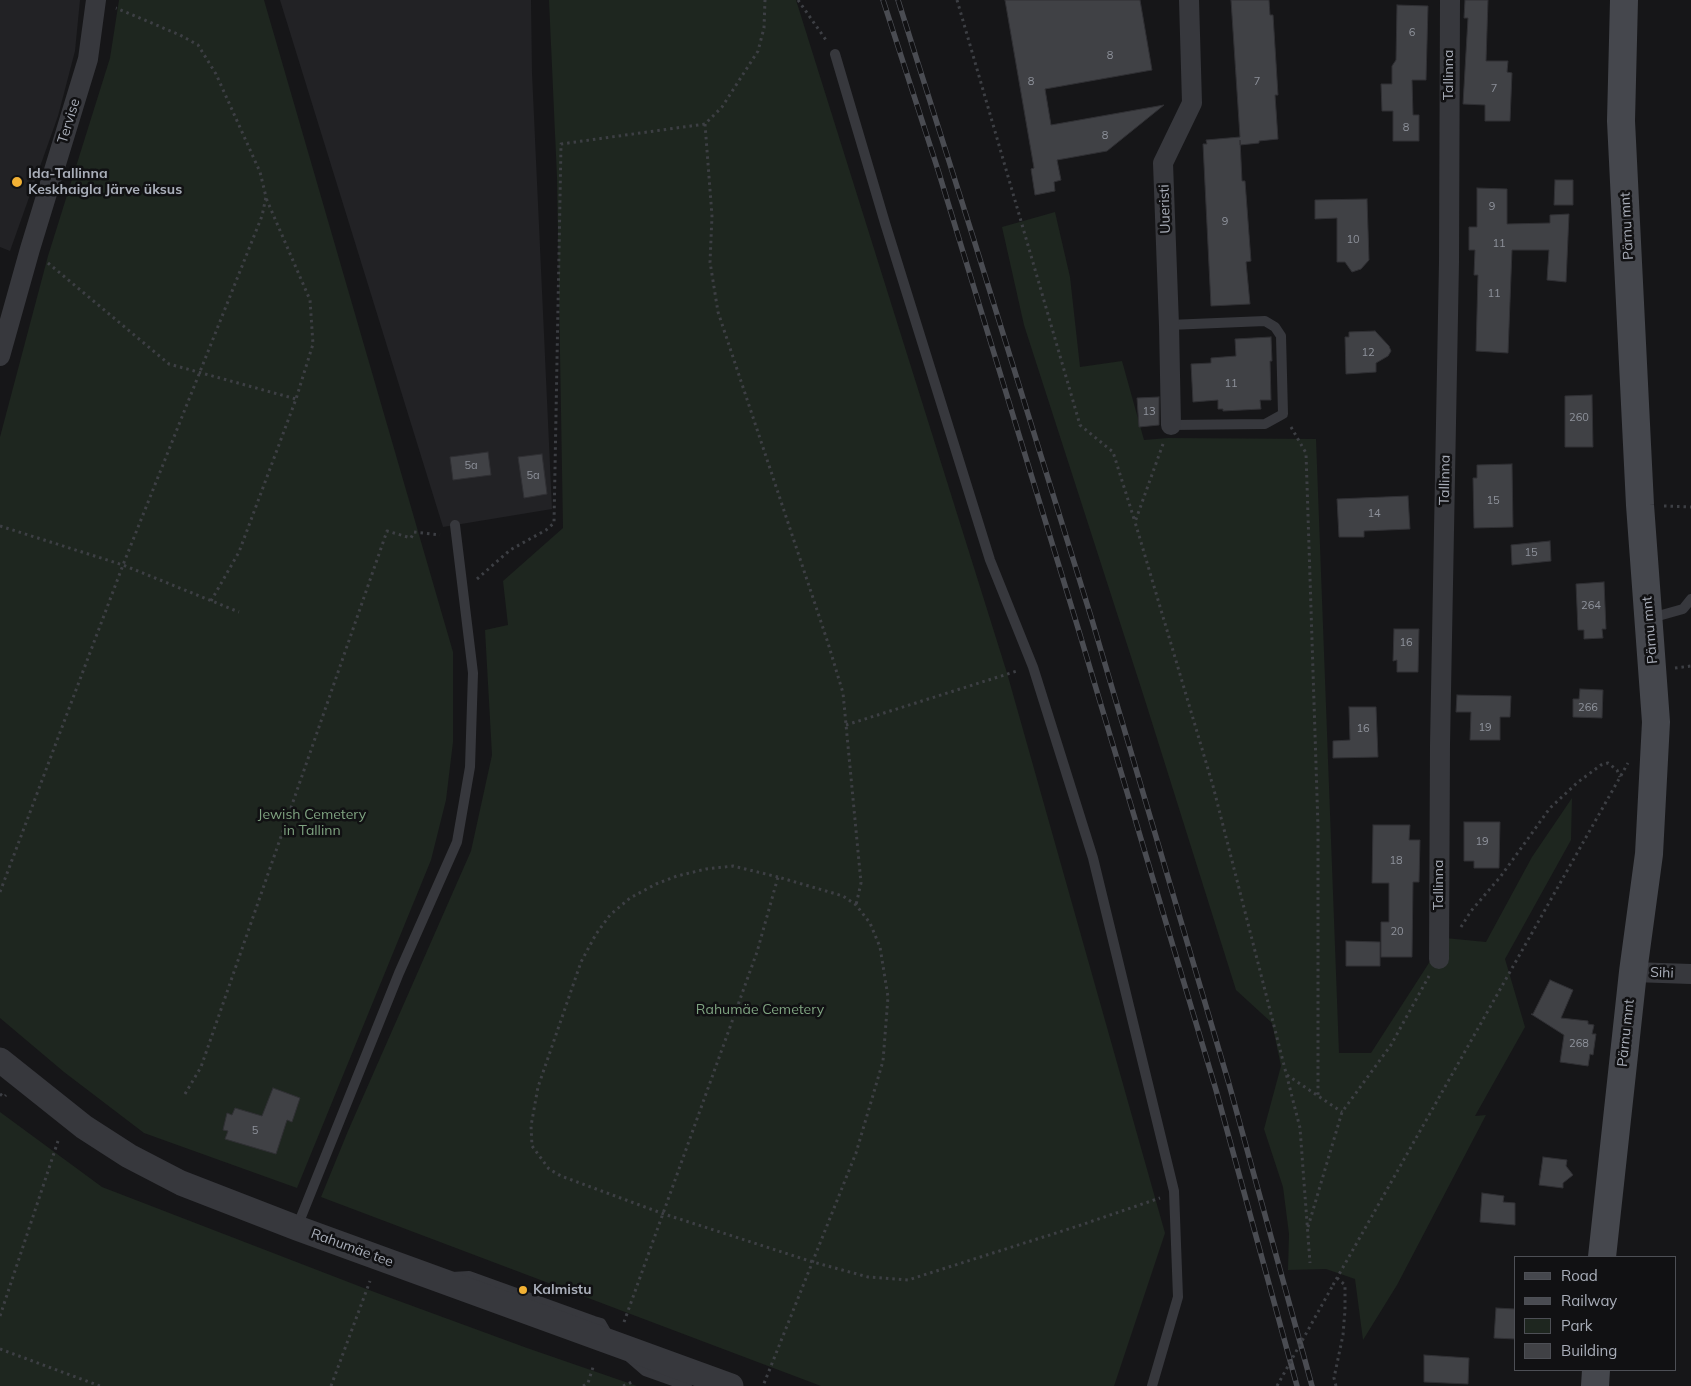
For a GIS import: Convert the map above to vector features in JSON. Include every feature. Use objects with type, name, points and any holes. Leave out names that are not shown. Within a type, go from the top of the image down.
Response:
[{"type":"main road","name":"Pärnu mnt","points":[[1602,1256],[1633,972],[1649,854],[1656,722],[1640,505],[1621,121],[1624,0]]},
{"type":"main road","points":[[1595,1386],[1596,1371]]},
{"type":"street","name":"Uueristi","points":[[1170,424],[1169,325],[1163,163],[1192,103],[1189,0]]},
{"type":"street","name":"Tallinna","points":[[1439,959],[1440,745],[1449,262],[1450,0]]},
{"type":"street","name":"Tervise","points":[[0,356],[30,249],[104,4]]},
{"type":"street","name":"Sihi","points":[[1633,972],[1691,974]]},
{"type":"street","name":"Rahumäe tee","points":[[0,1060],[84,1127],[129,1156],[181,1183],[297,1228],[731,1386]]},
{"type":"lane","points":[[835,54],[885,223],[990,560],[1033,667],[1093,858],[1174,1190],[1178,1297],[1152,1386]]},
{"type":"lane","points":[[1169,325],[1265,321],[1275,327],[1281,336],[1283,414],[1265,424],[1170,424]]},
{"type":"lane","points":[[297,1228],[399,973],[457,842],[470,767],[473,673],[455,525]]},
{"type":"lane","points":[[1649,618],[1683,610],[1691,599]]},
{"type":"lane","points":[[436,1278],[469,1276],[600,1323],[614,1344],[645,1371],[687,1386]]},
{"type":"path","points":[[463,590],[510,550],[546,530],[554,523],[562,144],[705,124],[722,108],[758,51],[764,28],[765,0]]},
{"type":"path","points":[[798,0],[835,54]]},
{"type":"path","points":[[957,0],[1080,425],[1113,452],[1214,786],[1300,1128],[1310,1263]]},
{"type":"path","points":[[104,4],[180,35],[198,45],[216,74],[260,172],[266,197],[310,300],[313,344],[296,399],[240,552],[211,601]]},
{"type":"path","points":[[705,124],[712,216],[710,262],[718,312],[843,693],[861,883],[856,906]]},
{"type":"path","points":[[0,892],[123,565],[262,216],[266,197]]},
{"type":"path","points":[[30,249],[169,364],[296,399]]},
{"type":"path","points":[[1283,414],[1306,453],[1318,827],[1318,1096]]},
{"type":"path","points":[[1135,522],[1170,424]]},
{"type":"path","points":[[1656,506],[1691,507]]},
{"type":"path","points":[[0,526],[123,565],[239,612]]},
{"type":"path","points":[[185,1094],[201,1067],[387,531],[411,538],[414,532],[431,534]]},
{"type":"path","points":[[846,725],[1007,673],[1033,667]]},
{"type":"path","points":[[1277,1386],[1629,762]]},
{"type":"path","points":[[1460,927],[1471,911],[1502,876],[1550,808],[1600,765],[1608,763],[1617,770],[1620,778]]},
{"type":"path","points":[[764,1386],[813,1262],[856,1153],[883,1061],[888,997],[880,947],[870,923],[856,906],[843,896],[778,877],[733,866],[706,869],[677,876],[656,884],[630,898],[610,915],[596,934],[581,962],[538,1087],[531,1126],[532,1146],[549,1168],[561,1176],[664,1214],[813,1262],[868,1277],[908,1280],[1156,1200],[1174,1190]]},
{"type":"path","points":[[594,1321],[597,1316],[624,1322],[757,952],[778,877]]},
{"type":"path","points":[[1308,1229],[1342,1112],[1391,1045],[1439,959]]},
{"type":"path","points":[[1287,1075],[1342,1112]]},
{"type":"path","points":[[0,1316],[58,1141]]},
{"type":"path","points":[[1336,1386],[1334,1378],[1343,1335],[1345,1285],[1337,1278]]},
{"type":"path","points":[[331,1386],[370,1281]]},
{"type":"path","points":[[0,1349],[100,1386]]},
{"type":"path","points":[[583,1386],[588,1383],[594,1364]]},
{"type":"shaded area","name":"Ida-Tallinna Keskhaigla Järve üksus","points":[[0,0],[80,0],[75,51],[58,116],[10,251],[0,247]]},
{"type":"shaded area","points":[[280,0],[531,0],[532,73],[552,509],[443,527]]},
{"type":"green space","name":"Jewish Cemetery in Tallinn","points":[[119,0],[264,0],[453,652],[453,742],[446,800],[431,860],[297,1188],[144,1133],[64,1072],[0,1018],[0,437],[48,256],[110,58]]},
{"type":"green space","name":"Rahumäe Cemetery","points":[[549,0],[796,0],[1007,673],[1165,1233],[1114,1386],[821,1386],[321,1197],[471,851],[492,755],[485,630],[508,625],[503,581],[563,528],[557,178]]},
{"type":"green space","points":[[1055,212],[1070,277],[1080,367],[1122,361],[1144,440],[1168,438],[1316,439],[1339,1053],[1371,1053],[1445,938],[1486,942],[1532,857],[1572,798],[1571,840],[1505,959],[1525,1027],[1475,1116],[1486,1115],[1397,1285],[1363,1340],[1355,1279],[1326,1269],[1288,1270],[1289,1234],[1283,1187],[1264,1129],[1281,1066],[1272,1023],[1236,990],[1024,325],[1002,227]]},
{"type":"green space","points":[[0,1112],[102,1187],[369,1290],[637,1386],[0,1386]]},
{"type":"building","points":[[1005,0],[1140,0],[1152,70],[1045,89],[1051,125],[1164,105],[1107,151],[1057,160],[1061,180],[1054,182],[1055,191],[1035,195],[1031,169],[1034,168]]},
{"type":"building","points":[[1231,0],[1269,0],[1270,15],[1273,15],[1278,95],[1275,95],[1278,139],[1240,145],[1242,181],[1245,181],[1251,261],[1246,262],[1250,304],[1211,306],[1203,144],[1207,144],[1206,140],[1240,137]]},
{"type":"building","points":[[1465,0],[1488,0],[1486,61],[1508,61],[1507,72],[1512,73],[1510,121],[1485,121],[1485,105],[1463,104],[1468,18],[1464,18]]},
{"type":"building","points":[[1397,5],[1428,6],[1426,80],[1412,80],[1413,115],[1419,115],[1419,141],[1393,141],[1393,111],[1382,111],[1381,84],[1392,84],[1392,66],[1396,60]]},
{"type":"building","points":[[1555,180],[1573,180],[1573,205],[1554,205]]},
{"type":"building","points":[[1477,188],[1507,189],[1507,224],[1550,223],[1550,215],[1569,214],[1566,282],[1547,280],[1549,250],[1512,250],[1508,353],[1476,351],[1478,275],[1474,275],[1475,250],[1469,250],[1469,227],[1477,227]]},
{"type":"building","points":[[1367,199],[1369,260],[1361,269],[1352,272],[1345,262],[1337,262],[1337,218],[1315,219],[1315,200]]},
{"type":"building","points":[[1375,331],[1389,346],[1391,351],[1388,356],[1376,363],[1376,372],[1346,374],[1345,337],[1349,337],[1349,332]]},
{"type":"building","points":[[1271,337],[1271,400],[1260,400],[1261,409],[1223,411],[1223,409],[1218,409],[1218,400],[1193,402],[1191,364],[1211,363],[1211,358],[1236,356],[1235,339]]},
{"type":"building","points":[[1592,395],[1593,447],[1565,447],[1565,396]]},
{"type":"building","points":[[1159,397],[1159,425],[1139,427],[1137,398]]},
{"type":"building","points":[[488,452],[491,475],[453,480],[450,457]]},
{"type":"building","points":[[542,454],[547,494],[524,498],[518,457]]},
{"type":"building","points":[[1512,464],[1513,527],[1474,528],[1473,478],[1477,478],[1477,465]]},
{"type":"building","points":[[1408,496],[1410,529],[1364,531],[1364,537],[1339,537],[1337,499]]},
{"type":"building","points":[[1550,541],[1551,561],[1512,565],[1511,545]]},
{"type":"building","points":[[1604,582],[1606,629],[1602,629],[1603,638],[1584,639],[1584,630],[1578,630],[1576,584]]},
{"type":"building","points":[[1394,629],[1419,629],[1418,672],[1397,672],[1397,660],[1393,661]]},
{"type":"building","points":[[1580,689],[1603,690],[1602,718],[1573,717],[1573,699],[1579,699]]},
{"type":"building","points":[[1457,695],[1511,696],[1510,717],[1500,717],[1500,740],[1470,740],[1471,712],[1456,712]]},
{"type":"building","points":[[1349,707],[1376,707],[1378,757],[1333,758],[1333,741],[1350,740]]},
{"type":"building","points":[[1464,822],[1500,822],[1499,868],[1474,868],[1474,861],[1464,861]]},
{"type":"building","points":[[1373,825],[1410,825],[1409,840],[1420,840],[1419,882],[1413,882],[1412,957],[1381,957],[1381,922],[1389,922],[1389,883],[1372,883]]},
{"type":"building","points":[[1346,941],[1380,942],[1380,966],[1346,966]]},
{"type":"building","points":[[1550,980],[1573,990],[1561,1018],[1588,1021],[1588,1024],[1594,1025],[1592,1034],[1596,1034],[1593,1055],[1590,1054],[1588,1066],[1560,1062],[1564,1035],[1531,1014],[1533,1014]]},
{"type":"building","points":[[273,1088],[300,1098],[292,1122],[287,1120],[276,1154],[225,1139],[228,1131],[223,1130],[227,1113],[232,1115],[235,1108],[262,1116]]},
{"type":"building","points":[[1543,1157],[1567,1160],[1566,1166],[1573,1175],[1563,1183],[1563,1188],[1539,1185]]},
{"type":"building","points":[[1482,1193],[1504,1196],[1503,1202],[1515,1203],[1515,1225],[1480,1222]]},
{"type":"building","points":[[1496,1308],[1514,1309],[1514,1339],[1494,1338]]},
{"type":"building","points":[[1424,1355],[1469,1358],[1468,1384],[1424,1382]]},
{"type":"railway","points":[[883,0],[938,170],[1078,628],[1216,1090],[1297,1386]]},
{"type":"railway","points":[[898,0],[1092,620],[1229,1084],[1312,1386]]},
{"type":"place","name":"Ida-Tallinna Keskhaigla Järve üksus","points":[[17,182]]},
{"type":"place","name":"Kalmistu","points":[[523,1290]]}]
